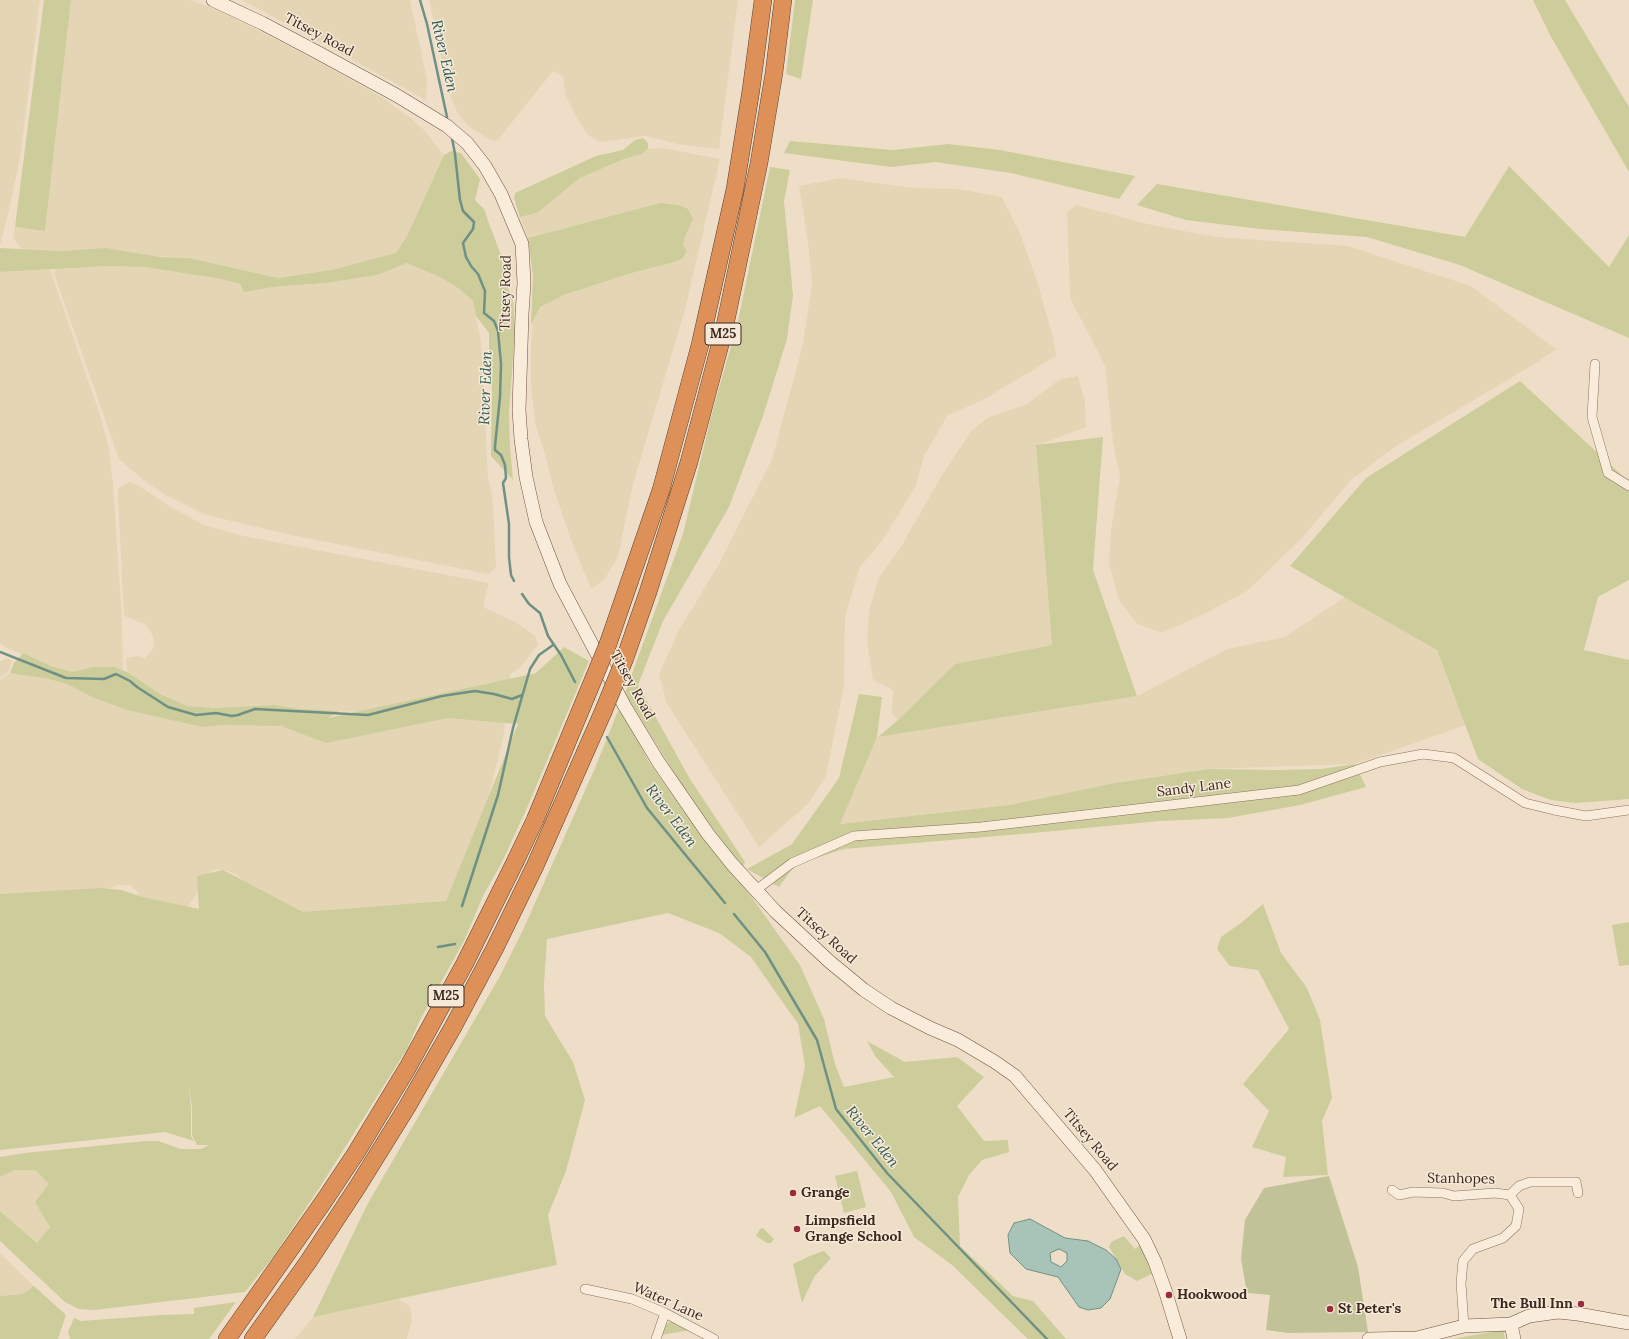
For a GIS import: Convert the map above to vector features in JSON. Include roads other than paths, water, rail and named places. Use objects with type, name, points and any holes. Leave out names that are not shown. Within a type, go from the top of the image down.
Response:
[{"type":"highway","name":"M25","points":[[227,1339],[324,1201],[378,1118],[461,969],[535,820],[608,644],[663,483],[700,345],[735,189],[751,90],[763,0]]},
{"type":"highway","name":"M25","points":[[253,1339],[297,1278],[395,1126],[431,1067],[474,989],[535,866],[603,712],[625,658],[648,592],[689,462],[724,330],[760,162],[774,73],[783,0]]},
{"type":"main road","name":"Titsey Road","points":[[213,0],[262,23],[315,51],[396,95],[447,126],[467,143],[490,173],[501,194],[522,244],[524,283],[520,383],[521,439],[526,476],[536,522],[560,584],[624,705],[659,763],[708,834],[732,864],[775,911],[830,962],[864,990],[891,1008],[930,1028],[958,1040],[1015,1076],[1095,1170],[1144,1239],[1165,1290],[1180,1339]]},
{"type":"main road","points":[[1370,1339],[1417,1338],[1464,1326],[1511,1324],[1529,1316],[1558,1312],[1629,1323]]},
{"type":"main road","points":[[1511,1324],[1514,1339]]},
{"type":"street","points":[[1595,364],[1592,417],[1608,473],[1629,486]]},
{"type":"street","name":"Sandy Lane","points":[[756,890],[792,864],[854,836],[981,827],[1299,790],[1380,762],[1423,754],[1454,758],[1526,803],[1586,816],[1629,810]]},
{"type":"street","points":[[1510,1195],[1519,1186],[1530,1182],[1576,1182],[1578,1193]]},
{"type":"street","name":"Stanhopes","points":[[1392,1190],[1399,1194],[1413,1192],[1443,1193],[1454,1196],[1495,1193],[1510,1195],[1519,1209],[1516,1226],[1503,1238],[1473,1249],[1463,1261],[1461,1283],[1464,1326]]},
{"type":"street","name":"Water Lane","points":[[586,1289],[632,1299],[665,1312],[714,1339]]},
{"type":"street","points":[[656,1339],[665,1312]]},
{"type":"waterway","name":"River Eden","points":[[420,0],[427,24],[447,117]]},
{"type":"waterway","name":"River Eden","points":[[452,138],[460,200],[463,211],[474,222],[473,229],[463,243],[466,257],[478,274],[485,291],[484,313],[494,321],[498,331],[501,364],[500,397],[495,450],[501,455],[505,465],[506,478],[503,483],[509,524],[509,557],[511,575],[514,581]]},
{"type":"waterway","name":"River Eden","points":[[522,594],[529,604],[540,613],[548,636],[561,655],[575,682]]},
{"type":"waterway","points":[[462,906],[498,795],[513,728],[530,669],[539,655],[553,645]]},
{"type":"waterway","points":[[0,652],[66,678],[104,679],[116,674],[130,681],[168,707],[196,715],[216,713],[232,716],[255,709],[368,715],[442,696],[475,691],[512,699],[522,695]]},
{"type":"waterway","name":"River Eden","points":[[607,737],[647,808],[725,903]]},
{"type":"waterway","name":"River Eden","points":[[734,914],[765,952],[817,1040],[836,1109],[887,1173],[1047,1339]]},
{"type":"waterway","points":[[438,947],[455,944]]},
{"type":"place","name":"Grange","points":[[793,1193]]},
{"type":"place","name":"Limpsfield Grange School","points":[[797,1229]]},
{"type":"place","name":"Hookwood","points":[[1169,1295]]},
{"type":"place","name":"The Bull Inn","points":[[1581,1304]]},
{"type":"place","name":"St Peter's","points":[[1330,1309]]}]
